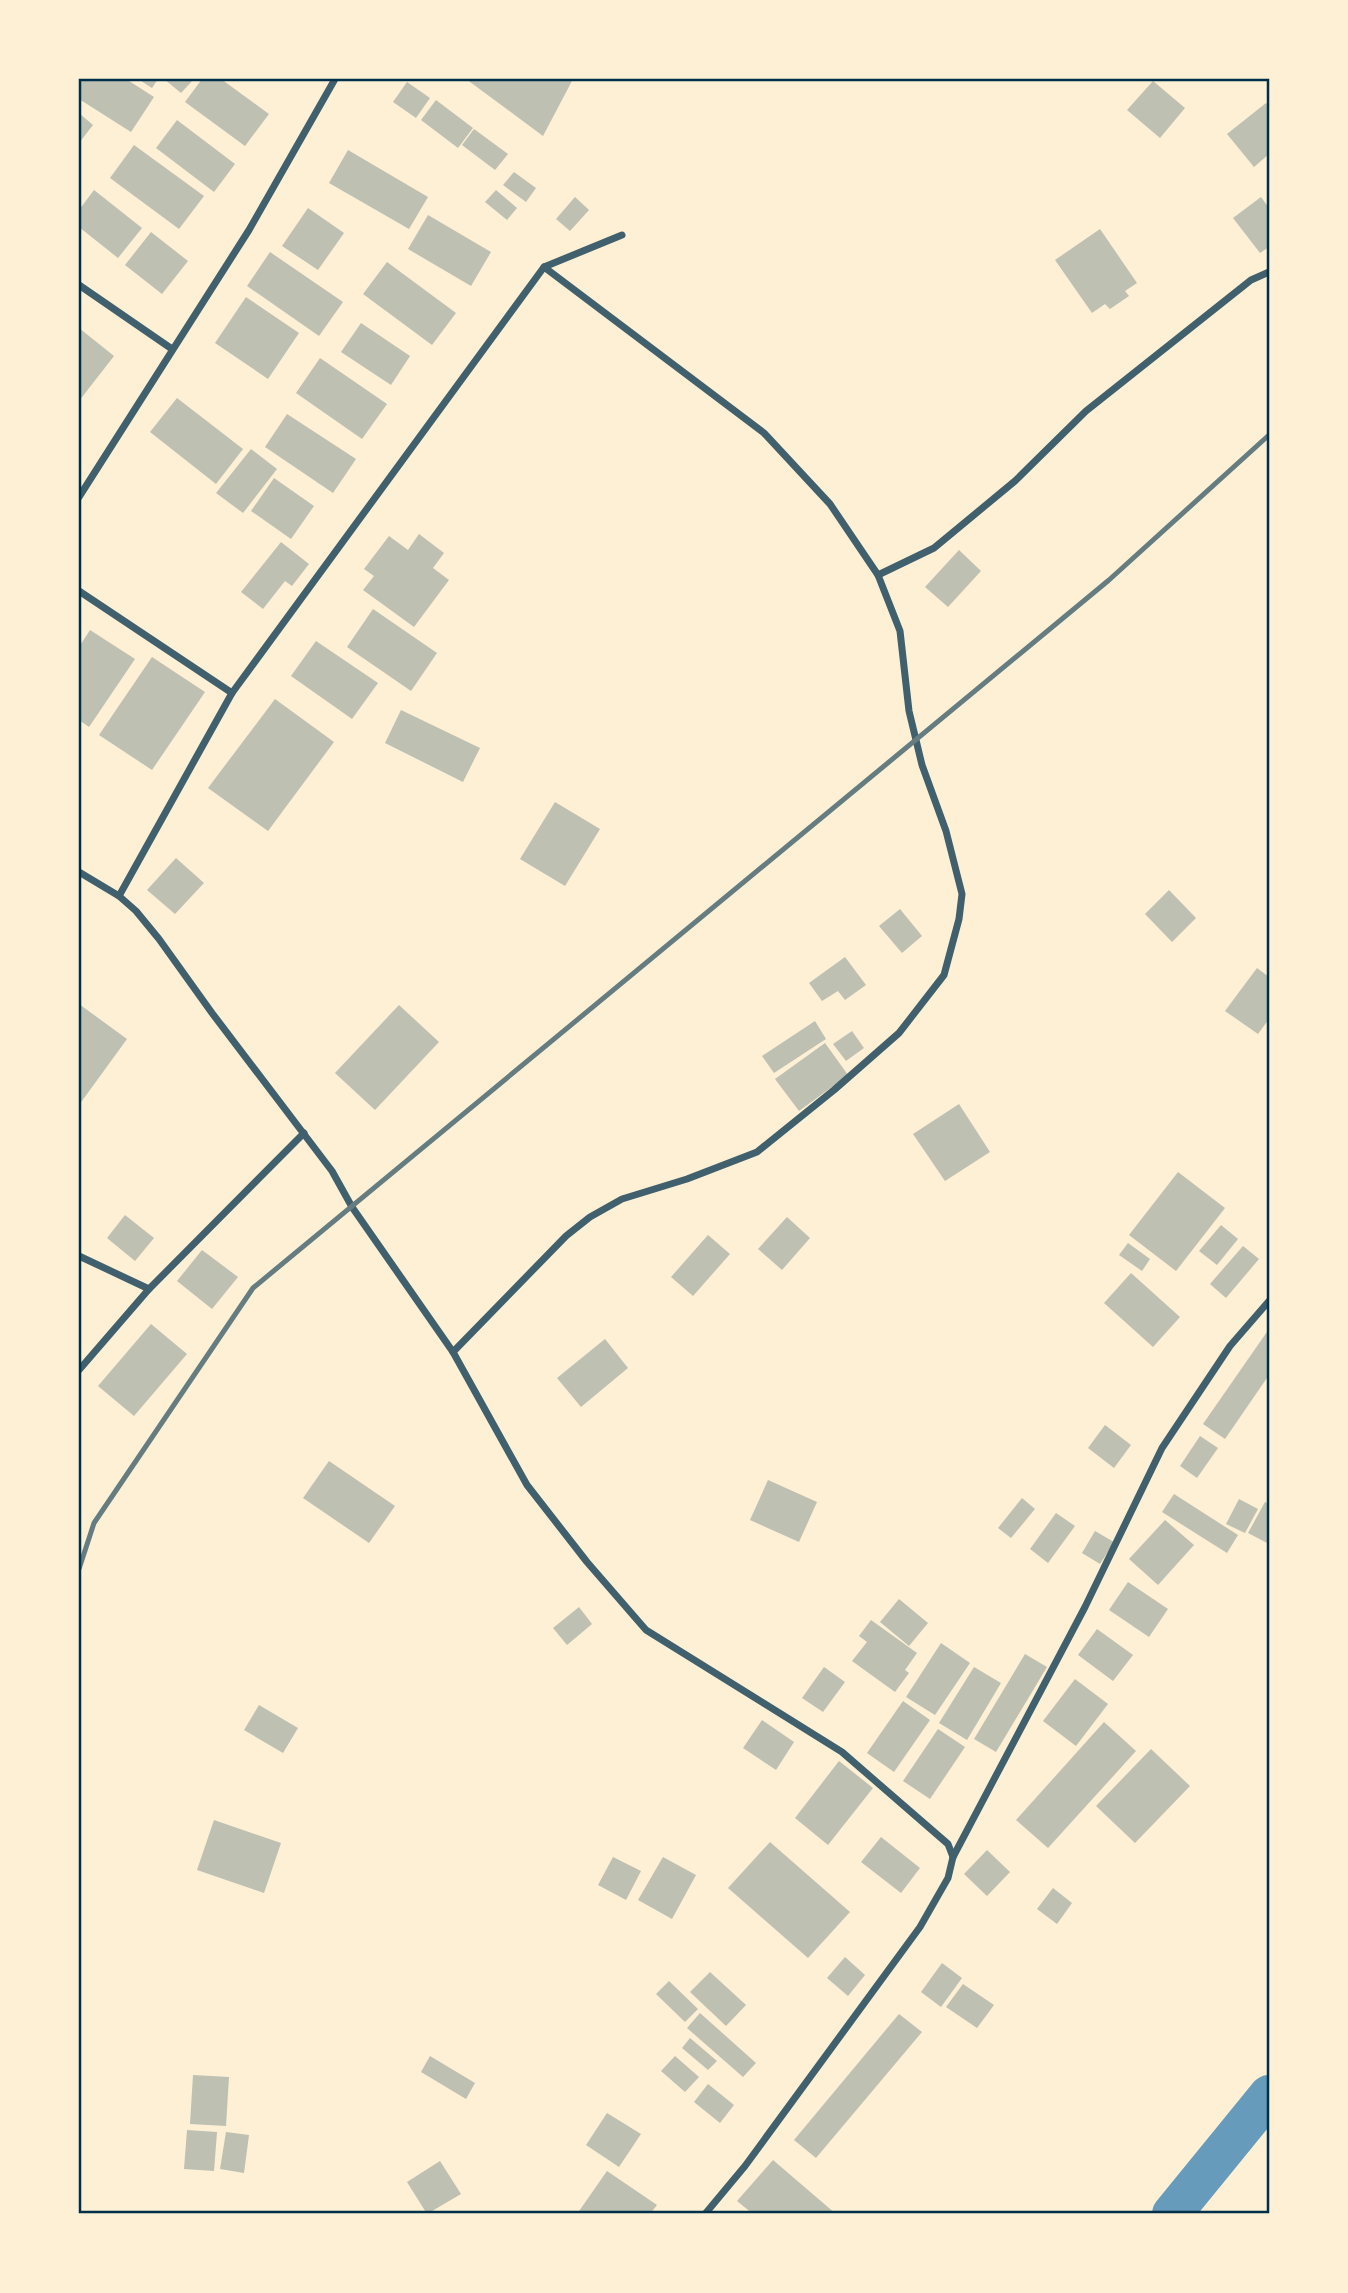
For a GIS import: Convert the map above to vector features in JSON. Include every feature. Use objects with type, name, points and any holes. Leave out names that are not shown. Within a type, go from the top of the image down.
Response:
[{"type":"street","points":[[79,497],[248,230],[335,79]]},
{"type":"street","points":[[119,896],[232,693],[544,267],[622,235]]},
{"type":"street","points":[[453,1352],[566,1236],[590,1216],[622,1199],[687,1179],[757,1152],[900,1033],[944,975],[959,919],[962,894],[946,831],[922,765],[909,711],[900,631],[878,575],[830,503],[764,433],[544,267]]},
{"type":"street","points":[[878,575],[934,548],[1015,481],[1086,411],[1251,280],[1269,272]]},
{"type":"street","points":[[79,285],[172,349]]},
{"type":"street","points":[[79,591],[232,693]]},
{"type":"street","points":[[79,872],[119,896],[136,911],[159,939],[332,1171],[352,1207],[453,1352],[527,1485],[587,1562],[646,1630],[842,1752],[948,1843],[953,1857]]},
{"type":"street","points":[[79,1370],[149,1289],[304,1133]]},
{"type":"street","points":[[79,1256],[149,1289]]},
{"type":"street","points":[[705,2214],[745,2166],[920,1927],[948,1878],[953,1857],[1085,1607],[1162,1448],[1230,1346],[1269,1301]]},
{"type":"building","points":[[79,79],[126,79],[154,97],[131,132],[79,99]]},
{"type":"building","points":[[138,79],[158,79],[152,88]]},
{"type":"building","points":[[164,79],[194,79],[181,93]]},
{"type":"building","points":[[202,79],[221,79],[269,114],[245,146],[185,102]]},
{"type":"building","points":[[466,79],[573,79],[543,136]]},
{"type":"building","points":[[1153,81],[1185,108],[1160,138],[1127,110]]},
{"type":"building","points":[[407,82],[430,98],[416,118],[393,102]]},
{"type":"building","points":[[436,100],[473,128],[458,148],[421,120]]},
{"type":"building","points":[[1266,103],[1269,107],[1269,154],[1254,167],[1227,134]]},
{"type":"building","points":[[79,113],[93,125],[79,143]]},
{"type":"building","points":[[177,120],[235,164],[214,192],[156,148]]},
{"type":"building","points":[[474,129],[508,154],[495,170],[462,145]]},
{"type":"building","points":[[134,145],[204,196],[179,229],[110,178]]},
{"type":"building","points":[[348,150],[428,197],[409,229],[329,183]]},
{"type":"building","points":[[514,172],[536,188],[526,202],[503,185]]},
{"type":"building","points":[[94,190],[142,228],[118,258],[79,227],[79,210]]},
{"type":"building","points":[[496,190],[517,208],[507,220],[485,202]]},
{"type":"building","points":[[575,197],[589,210],[570,231],[556,219]]},
{"type":"building","points":[[1261,197],[1269,208],[1269,247],[1260,253],[1233,218]]},
{"type":"building","points":[[308,208],[344,233],[318,270],[282,246]]},
{"type":"building","points":[[428,215],[491,252],[471,286],[408,249]]},
{"type":"building","points":[[1100,229],[1137,283],[1125,291],[1129,296],[1110,309],[1105,304],[1092,313],[1055,260]]},
{"type":"building","points":[[151,232],[188,261],[162,294],[125,265]]},
{"type":"building","points":[[270,252],[343,302],[319,336],[247,286]]},
{"type":"building","points":[[387,262],[456,313],[432,345],[363,294]]},
{"type":"building","points":[[246,297],[299,333],[268,379],[215,343]]},
{"type":"building","points":[[361,323],[410,356],[391,385],[341,352]]},
{"type":"building","points":[[79,328],[114,356],[79,401]]},
{"type":"building","points":[[320,358],[387,404],[362,439],[296,393]]},
{"type":"building","points":[[177,398],[243,449],[216,484],[150,432]]},
{"type":"building","points":[[287,414],[356,459],[333,493],[265,447]]},
{"type":"building","points":[[251,449],[277,469],[243,513],[216,493]]},
{"type":"building","points":[[274,478],[314,506],[291,539],[251,511]]},
{"type":"building","points":[[419,534],[444,553],[433,568],[449,580],[414,627],[363,590],[374,576],[364,569],[389,536],[408,550]]},
{"type":"building","points":[[281,542],[309,564],[292,586],[285,581],[263,609],[241,592]]},
{"type":"building","points":[[959,550],[981,571],[948,607],[925,587]]},
{"type":"building","points":[[373,609],[437,653],[411,691],[347,647]]},
{"type":"building","points":[[90,630],[135,659],[89,727],[79,720],[79,647]]},
{"type":"building","points":[[316,641],[378,683],[352,719],[291,676]]},
{"type":"building","points":[[152,657],[205,692],[152,770],[99,735]]},
{"type":"building","points":[[275,699],[334,742],[268,831],[208,788]]},
{"type":"building","points":[[401,710],[480,748],[463,782],[385,743]]},
{"type":"building","points":[[555,802],[600,829],[565,886],[520,859]]},
{"type":"building","points":[[176,858],[204,883],[175,914],[147,890]]},
{"type":"building","points":[[1169,890],[1196,918],[1172,942],[1145,914]]},
{"type":"building","points":[[900,909],[922,936],[902,953],[879,926]]},
{"type":"building","points":[[845,957],[866,985],[845,1000],[838,991],[822,1001],[809,983]]},
{"type":"building","points":[[1257,968],[1269,977],[1269,1019],[1258,1034],[1225,1011]]},
{"type":"building","points":[[79,1004],[127,1039],[79,1105]]},
{"type":"building","points":[[399,1005],[439,1042],[375,1110],[335,1073]]},
{"type":"building","points":[[815,1021],[826,1039],[774,1073],[762,1056]]},
{"type":"building","points":[[852,1031],[864,1048],[846,1061],[833,1044]]},
{"type":"building","points":[[825,1043],[848,1075],[799,1111],[775,1079]]},
{"type":"building","points":[[959,1104],[990,1152],[945,1181],[913,1134]]},
{"type":"building","points":[[1178,1172],[1225,1208],[1176,1271],[1129,1235]]},
{"type":"building","points":[[125,1215],[154,1238],[135,1261],[107,1238]]},
{"type":"building","points":[[787,1217],[810,1238],[782,1270],[758,1249]]},
{"type":"building","points":[[1221,1225],[1238,1239],[1217,1265],[1199,1251]]},
{"type":"building","points":[[708,1235],[730,1254],[693,1296],[671,1277]]},
{"type":"building","points":[[1128,1243],[1150,1259],[1142,1271],[1119,1255]]},
{"type":"building","points":[[1243,1246],[1259,1259],[1226,1298],[1210,1284]]},
{"type":"building","points":[[202,1250],[238,1277],[212,1309],[177,1281]]},
{"type":"building","points":[[1131,1273],[1180,1317],[1153,1347],[1104,1303]]},
{"type":"building","points":[[151,1324],[187,1354],[134,1416],[98,1386]]},
{"type":"building","points":[[1269,1329],[1269,1375],[1225,1439],[1203,1424]]},
{"type":"building","points":[[605,1339],[628,1368],[581,1407],[557,1378]]},
{"type":"building","points":[[1105,1425],[1131,1445],[1114,1468],[1088,1448]]},
{"type":"building","points":[[1200,1436],[1218,1448],[1197,1478],[1180,1466]]},
{"type":"building","points":[[329,1461],[395,1506],[369,1543],[303,1498]]},
{"type":"building","points":[[768,1480],[817,1502],[799,1542],[750,1520]]},
{"type":"building","points":[[1174,1494],[1238,1535],[1227,1553],[1162,1512]]},
{"type":"building","points":[[1022,1498],[1035,1509],[1011,1538],[998,1528]]},
{"type":"building","points":[[1239,1499],[1258,1509],[1245,1533],[1226,1524]]},
{"type":"building","points":[[1265,1502],[1269,1504],[1269,1544],[1248,1533]]},
{"type":"building","points":[[1056,1513],[1075,1526],[1048,1563],[1030,1549]]},
{"type":"building","points":[[1165,1520],[1194,1545],[1158,1585],[1129,1559]]},
{"type":"building","points":[[1095,1531],[1114,1542],[1100,1564],[1082,1553]]},
{"type":"building","points":[[1128,1582],[1168,1609],[1149,1637],[1109,1610]]},
{"type":"building","points":[[899,1599],[928,1623],[909,1646],[880,1622]]},
{"type":"building","points":[[579,1607],[592,1624],[567,1645],[553,1628]]},
{"type":"building","points":[[871,1620],[917,1653],[905,1670],[909,1673],[895,1692],[852,1661],[867,1642],[859,1636]]},
{"type":"building","points":[[1097,1629],[1133,1655],[1113,1681],[1078,1655]]},
{"type":"building","points":[[941,1643],[970,1663],[935,1715],[906,1697]]},
{"type":"building","points":[[1025,1654],[1047,1667],[996,1752],[974,1739]]},
{"type":"building","points":[[824,1667],[845,1682],[823,1712],[802,1698]]},
{"type":"building","points":[[974,1667],[1001,1683],[967,1740],[939,1723]]},
{"type":"building","points":[[1075,1679],[1108,1704],[1076,1746],[1043,1721]]},
{"type":"building","points":[[903,1701],[930,1720],[894,1772],[867,1753]]},
{"type":"building","points":[[259,1705],[298,1728],[283,1753],[244,1730]]},
{"type":"building","points":[[762,1720],[794,1742],[776,1770],[743,1748]]},
{"type":"building","points":[[1104,1722],[1136,1751],[1048,1848],[1016,1820]]},
{"type":"building","points":[[938,1729],[965,1747],[930,1799],[903,1781]]},
{"type":"building","points":[[1151,1749],[1190,1786],[1135,1843],[1096,1806]]},
{"type":"building","points":[[839,1761],[873,1788],[828,1845],[795,1818]]},
{"type":"building","points":[[214,1820],[281,1843],[264,1893],[197,1870]]},
{"type":"building","points":[[881,1837],[920,1868],[901,1893],[861,1862]]},
{"type":"building","points":[[770,1842],[850,1912],[808,1958],[728,1888]]},
{"type":"building","points":[[987,1850],[1010,1872],[987,1896],[964,1874]]},
{"type":"building","points":[[613,1857],[641,1871],[626,1900],[598,1885]]},
{"type":"building","points":[[663,1857],[696,1875],[672,1919],[638,1900]]},
{"type":"building","points":[[1053,1888],[1072,1903],[1057,1924],[1037,1909]]},
{"type":"building","points":[[845,1957],[865,1975],[848,1996],[827,1978]]},
{"type":"building","points":[[942,1963],[962,1978],[941,2007],[921,1992]]},
{"type":"building","points":[[710,1972],[746,2005],[726,2026],[690,1992]]},
{"type":"building","points":[[669,1981],[698,2009],[685,2022],[656,1994]]},
{"type":"building","points":[[963,1984],[994,2005],[977,2028],[946,2007]]},
{"type":"building","points":[[700,2013],[756,2063],[743,2077],[687,2028]]},
{"type":"building","points":[[899,2014],[922,2032],[816,2158],[794,2140]]},
{"type":"building","points":[[690,2038],[717,2061],[708,2070],[682,2048]]},
{"type":"building","points":[[430,2056],[475,2083],[466,2099],[421,2072]]},
{"type":"building","points":[[675,2056],[699,2077],[685,2092],[661,2071]]},
{"type":"building","points":[[193,2075],[229,2077],[226,2126],[190,2124]]},
{"type":"building","points":[[708,2084],[734,2105],[720,2123],[694,2102]]},
{"type":"building","points":[[607,2113],[641,2134],[619,2167],[586,2145]]},
{"type":"building","points":[[187,2130],[217,2132],[214,2171],[184,2169]]},
{"type":"building","points":[[226,2132],[249,2135],[244,2173],[220,2169]]},
{"type":"building","points":[[773,2160],[836,2214],[753,2214],[737,2201]]},
{"type":"building","points":[[440,2161],[461,2194],[427,2214],[407,2182]]},
{"type":"building","points":[[607,2171],[657,2205],[650,2214],[577,2214]]},
{"type":"waterway","points":[[1172,2214],[1269,2095]]},
{"type":"railway","points":[[79,1569],[94,1523],[253,1288],[1109,580],[1269,435]]}]
